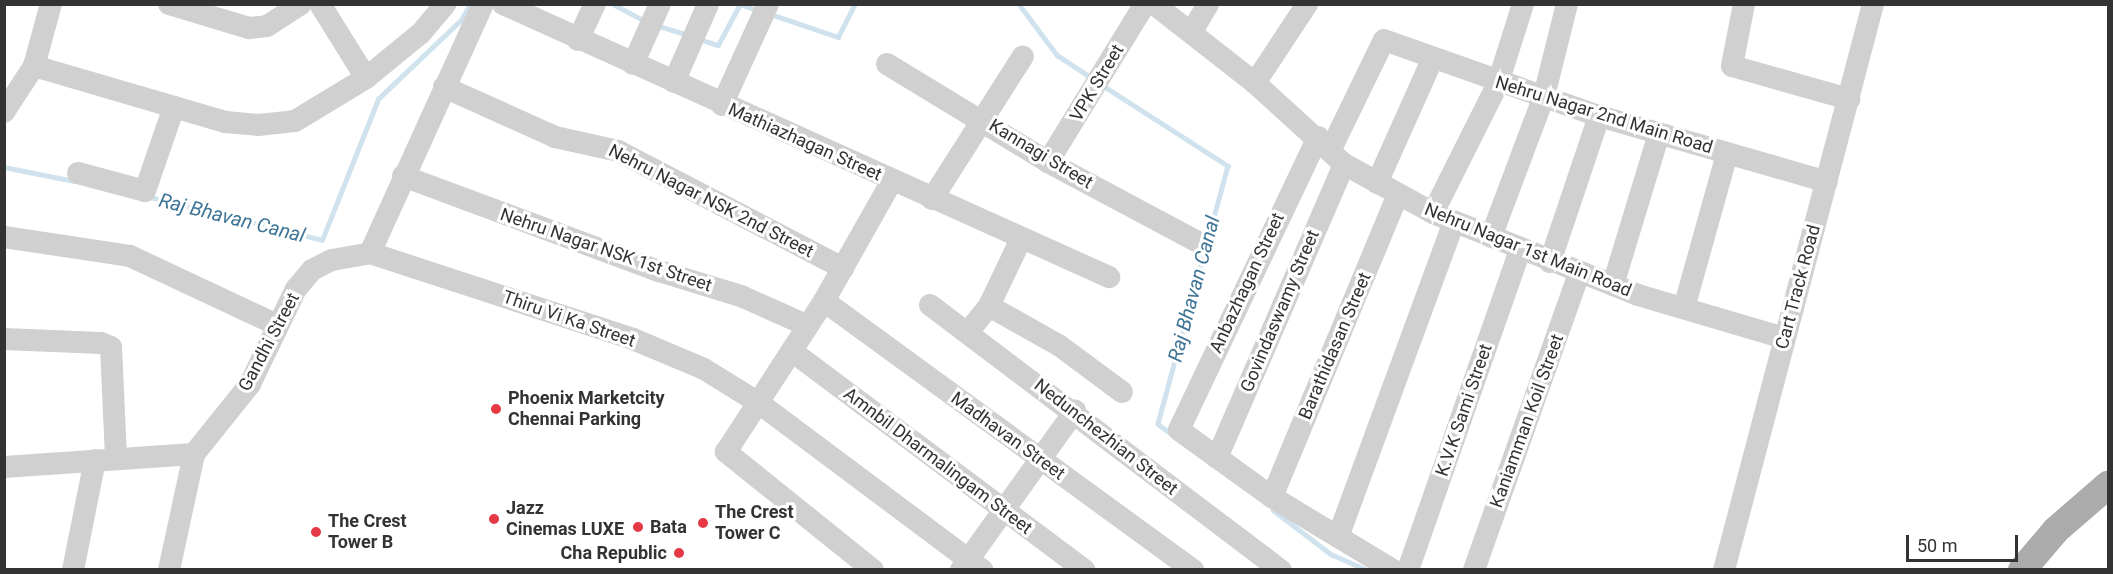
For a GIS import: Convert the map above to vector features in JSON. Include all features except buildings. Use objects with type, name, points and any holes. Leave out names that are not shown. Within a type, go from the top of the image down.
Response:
[{"type":"main road","points":[[2022,570],[2056,530],[2109,485]]},
{"type":"street","points":[[4,111],[34,66],[51,4]]},
{"type":"street","points":[[169,4],[249,28],[267,26],[301,4]]},
{"type":"street","points":[[320,4],[366,78]]},
{"type":"street","points":[[34,66],[225,122],[258,125],[295,121],[366,78],[420,33],[445,4]]},
{"type":"street","points":[[370,253],[483,4]]},
{"type":"street","name":"Mathiazhagan Street","points":[[503,4],[1020,241],[1109,277]]},
{"type":"street","points":[[578,40],[596,4]]},
{"type":"street","points":[[633,64],[660,4]]},
{"type":"street","points":[[674,82],[708,4]]},
{"type":"street","name":"VPK Street","points":[[1048,162],[1145,4]]},
{"type":"street","name":"Nehru Nagar 1st Main Road","points":[[1154,4],[1192,31],[1255,83],[1331,151],[1398,195],[1520,250],[1579,273],[1784,338]]},
{"type":"street","points":[[1192,31],[1208,4]]},
{"type":"street","points":[[1255,83],[1307,4]]},
{"type":"street","points":[[1338,537],[1444,217],[1498,83],[1523,4]]},
{"type":"street","points":[[1491,237],[1544,96],[1567,4]]},
{"type":"street","points":[[1744,4],[1732,66],[1849,99]]},
{"type":"street","points":[[722,105],[766,5]]},
{"type":"street","name":"Cart Track Road","points":[[1724,570],[1849,99],[1869,5]]},
{"type":"street","name":"Nehru Nagar 2nd Main Road","points":[[1331,151],[1384,40],[1432,60],[1599,116],[1827,182]]},
{"type":"street","points":[[932,199],[1023,56]]},
{"type":"street","points":[[1377,183],[1432,60]]},
{"type":"street","name":"Kannagi Street","points":[[887,64],[983,120],[1048,162],[1196,241]]},
{"type":"street","name":"Nehru Nagar NSK 2nd Street","points":[[444,87],[555,137],[618,151],[843,267]]},
{"type":"street","points":[[78,173],[145,190],[174,107]]},
{"type":"street","points":[[1550,262],[1599,116]]},
{"type":"street","points":[[1613,285],[1659,134]]},
{"type":"street","name":"Anbazhagan Street","points":[[1217,458],[1179,430],[1331,151]]},
{"type":"street","name":"Govindaswamy Street","points":[[1217,458],[1331,151]]},
{"type":"street","points":[[1684,308],[1727,154]]},
{"type":"street","name":"Nehru Nagar NSK 1st Street","points":[[403,176],[629,261],[741,296],[808,326]]},
{"type":"street","points":[[873,570],[726,452],[793,352],[892,181]]},
{"type":"street","name":"Barathidasan Street","points":[[1272,497],[1398,195]]},
{"type":"street","points":[[4,237],[130,255],[277,325]]},
{"type":"street","points":[[968,332],[989,306],[1020,241]]},
{"type":"street","name":"K.V.K Sami Street","points":[[1408,570],[1520,250]]},
{"type":"street","name":"Gandhi Street","points":[[169,570],[194,454],[250,384],[277,325],[312,270],[332,260],[370,253]]},
{"type":"street","name":"Thiru Vi Ka Street","points":[[370,253],[633,339],[704,369],[759,403],[971,566]]},
{"type":"street","name":"Kaniamman Koil Street","points":[[1474,570],[1579,273]]},
{"type":"street","name":"Madhavan Street","points":[[824,301],[1193,570]]},
{"type":"street","name":"Nedunchezhian Street","points":[[930,305],[1075,411],[1281,570]]},
{"type":"street","points":[[989,306],[1060,345],[1122,392]]},
{"type":"street","points":[[4,339],[111,347],[105,459],[73,570]]},
{"type":"street","name":"Amnbil Dharmalingam Street","points":[[793,352],[1084,570]]},
{"type":"street","points":[[971,566],[1003,510],[1075,411]]},
{"type":"street","points":[[5,469],[105,459],[194,454]]},
{"type":"street","points":[[1217,458],[1272,497],[1393,570]]},
{"type":"waterway","name":"Raj Bhavan Canal","points":[[150,197],[322,240],[378,99],[461,20],[470,4]]},
{"type":"waterway","name":"Raj Bhavan Canal","points":[[613,4],[645,21]]},
{"type":"waterway","name":"Raj Bhavan Canal","points":[[740,4],[759,11]]},
{"type":"waterway","name":"Raj Bhavan Canal","points":[[699,39],[718,45],[740,4]]},
{"type":"waterway","name":"Raj Bhavan Canal","points":[[770,14],[838,37],[855,4]]},
{"type":"waterway","name":"Raj Bhavan Canal","points":[[1019,4],[1057,55],[1092,78]]},
{"type":"waterway","name":"Raj Bhavan Canal","points":[[659,26],[688,35]]},
{"type":"waterway","name":"Raj Bhavan Canal","points":[[1102,85],[1228,166],[1158,424],[1173,435]]},
{"type":"waterway","name":"Raj Bhavan Canal","points":[[4,167],[74,181]]},
{"type":"waterway","name":"Raj Bhavan Canal","points":[[1273,510],[1331,554],[1367,570]]},
{"type":"place","name":"Phoenix Marketcity Chennai Parking","points":[[496,409]]},
{"type":"place","name":"Jazz Cinemas LUXE","points":[[494,519]]},
{"type":"place","name":"The Crest Tower C","points":[[703,523]]},
{"type":"place","name":"Bata","points":[[638,527]]},
{"type":"place","name":"The Crest Tower B","points":[[316,532]]},
{"type":"place","name":"Cha Republic","points":[[679,553]]}]
